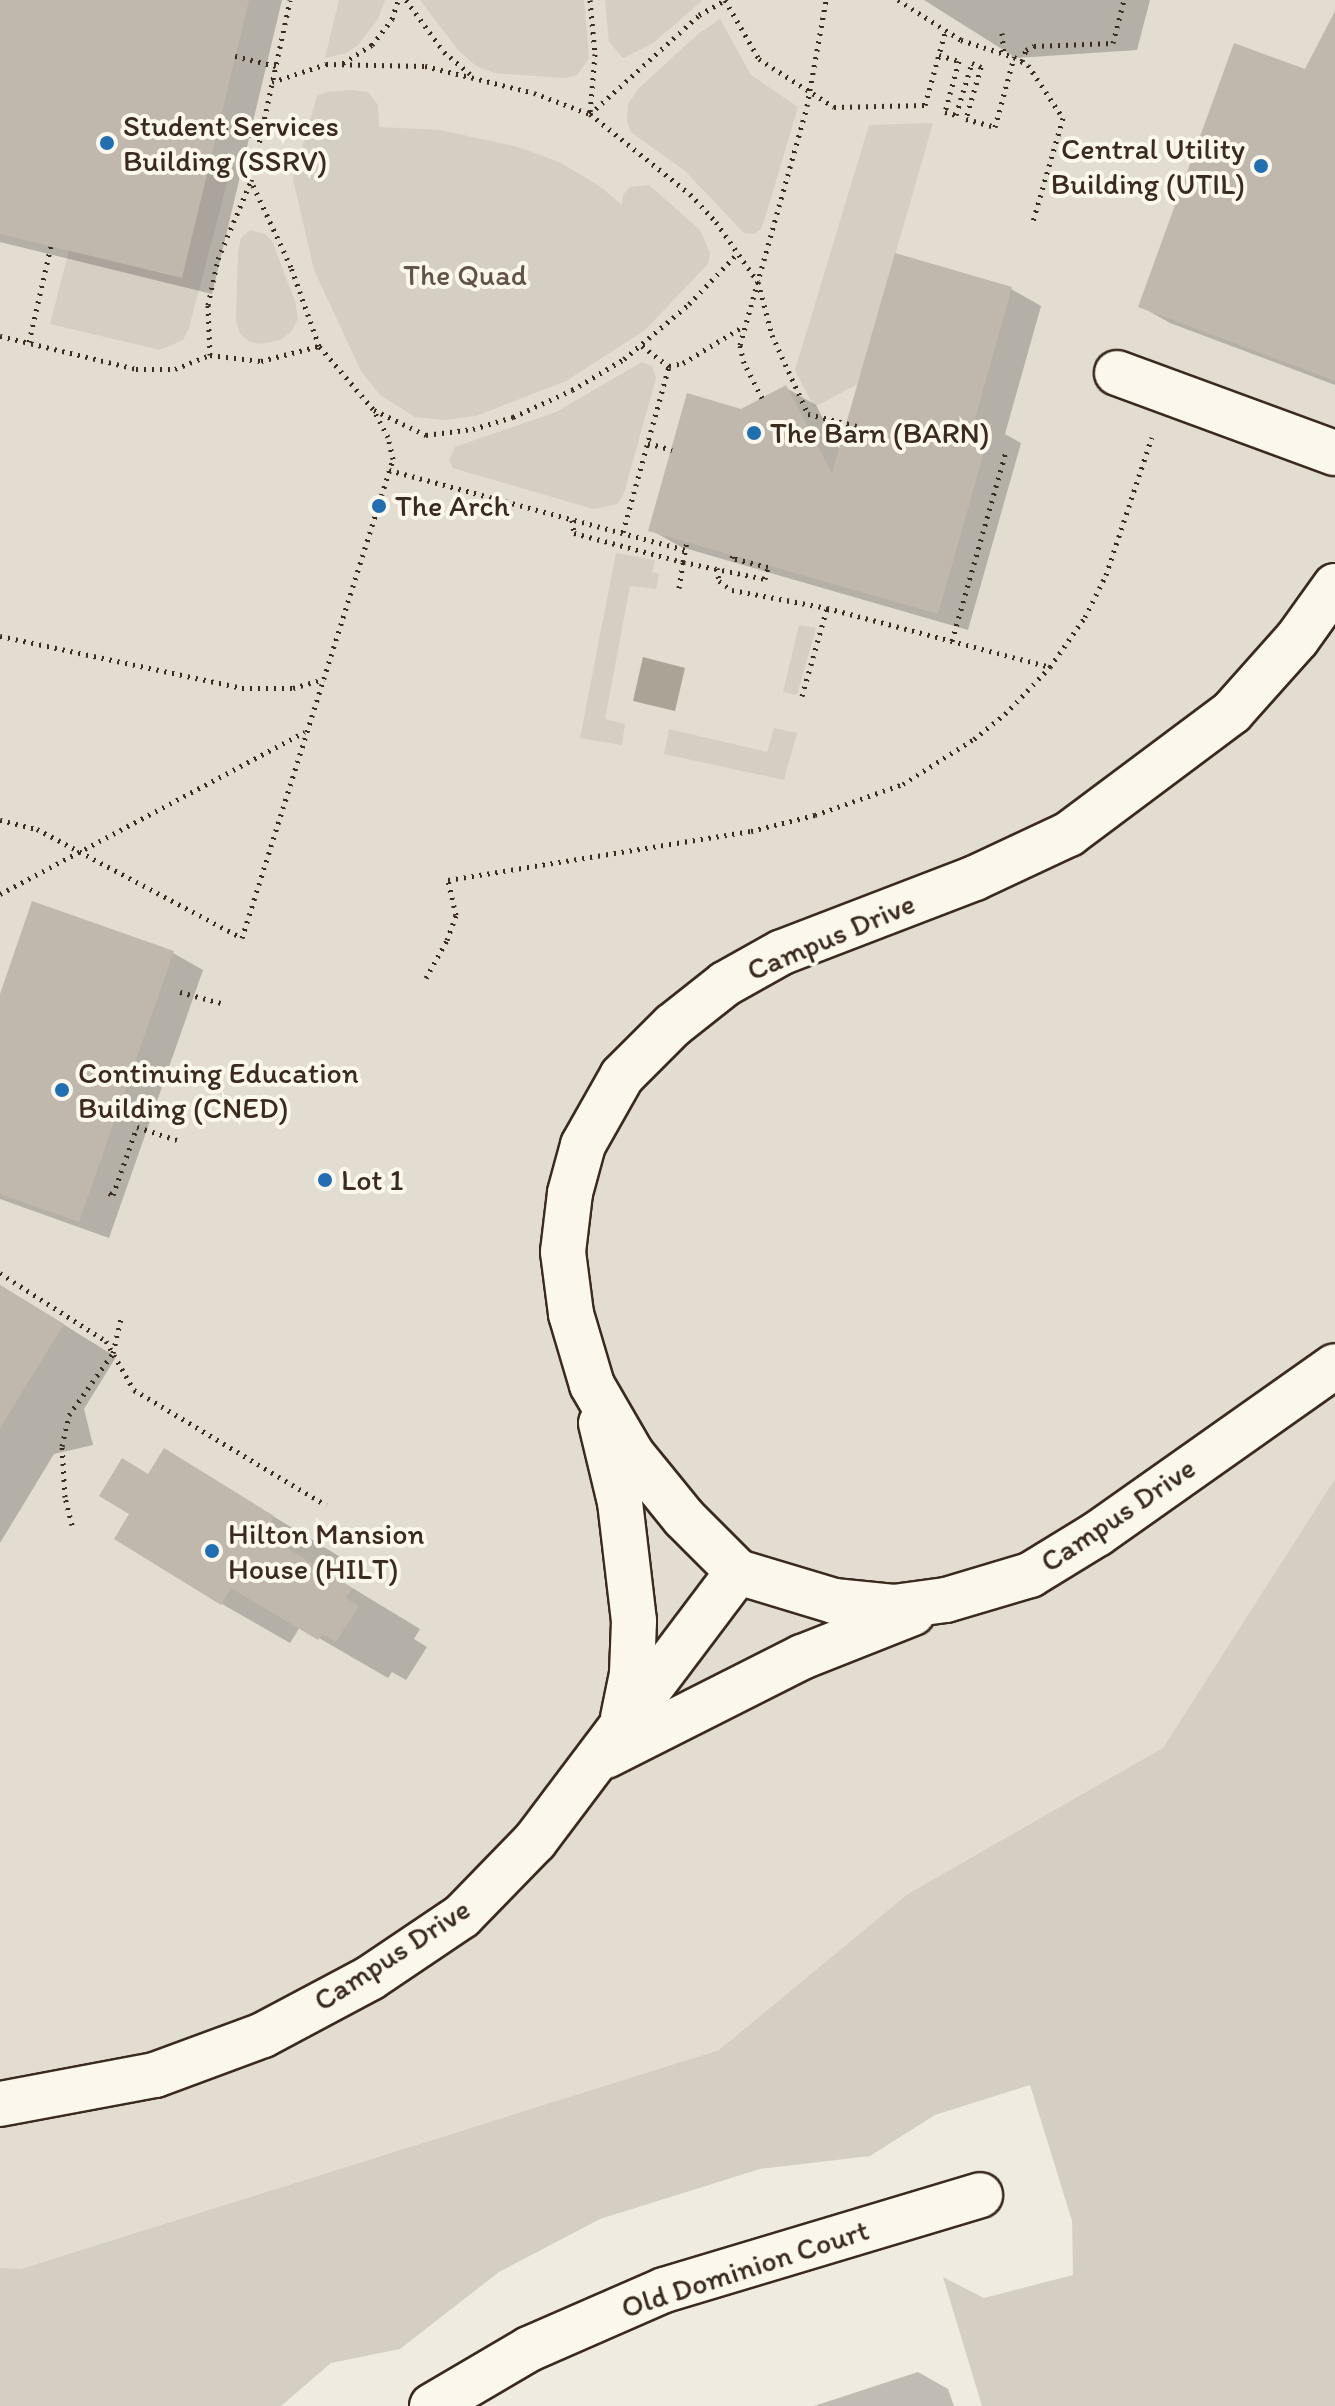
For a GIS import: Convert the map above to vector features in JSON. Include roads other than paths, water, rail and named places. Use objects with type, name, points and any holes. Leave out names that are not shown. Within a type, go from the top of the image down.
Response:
[{"type":"street","points":[[1117,373],[1335,453]]},
{"type":"street","name":"Campus Drive","points":[[1335,586],[1297,639],[1232,712],[1069,834],[975,878],[782,952],[725,984],[673,1025],[622,1076],[583,1145],[570,1193],[563,1252],[571,1314],[592,1385],[632,1454],[684,1518],[738,1572],[834,1601],[894,1607],[946,1600],[1030,1575],[1097,1534],[1335,1366]]},
{"type":"street","points":[[592,1385],[620,1502],[634,1621],[632,1674],[611,1744]]},
{"type":"street","name":"Campus Drive","points":[[0,2104],[155,2075],[263,2035],[370,1978],[462,1916],[535,1841],[738,1572]]},
{"type":"street","points":[[611,1744],[802,1657],[946,1600]]},
{"type":"street","name":"Old Dominion Court","points":[[432,2406],[529,2349],[664,2290],[980,2195]]},
{"type":"place","name":"Student Services Building (SSRV)","points":[[107,143]]},
{"type":"place","name":"Central Utility Building (UTIL)","points":[[1261,166]]},
{"type":"place","name":"The Barn (BARN)","points":[[754,433]]},
{"type":"place","name":"The Arch","points":[[379,506]]},
{"type":"place","name":"Continuing Education Building (CNED)","points":[[62,1090]]},
{"type":"place","name":"Lot 1","points":[[325,1180]]},
{"type":"place","name":"Hilton Mansion House (HILT)","points":[[212,1551]]},
{"type":"park label","name":"The Quad","points":[[465,275]]}]
